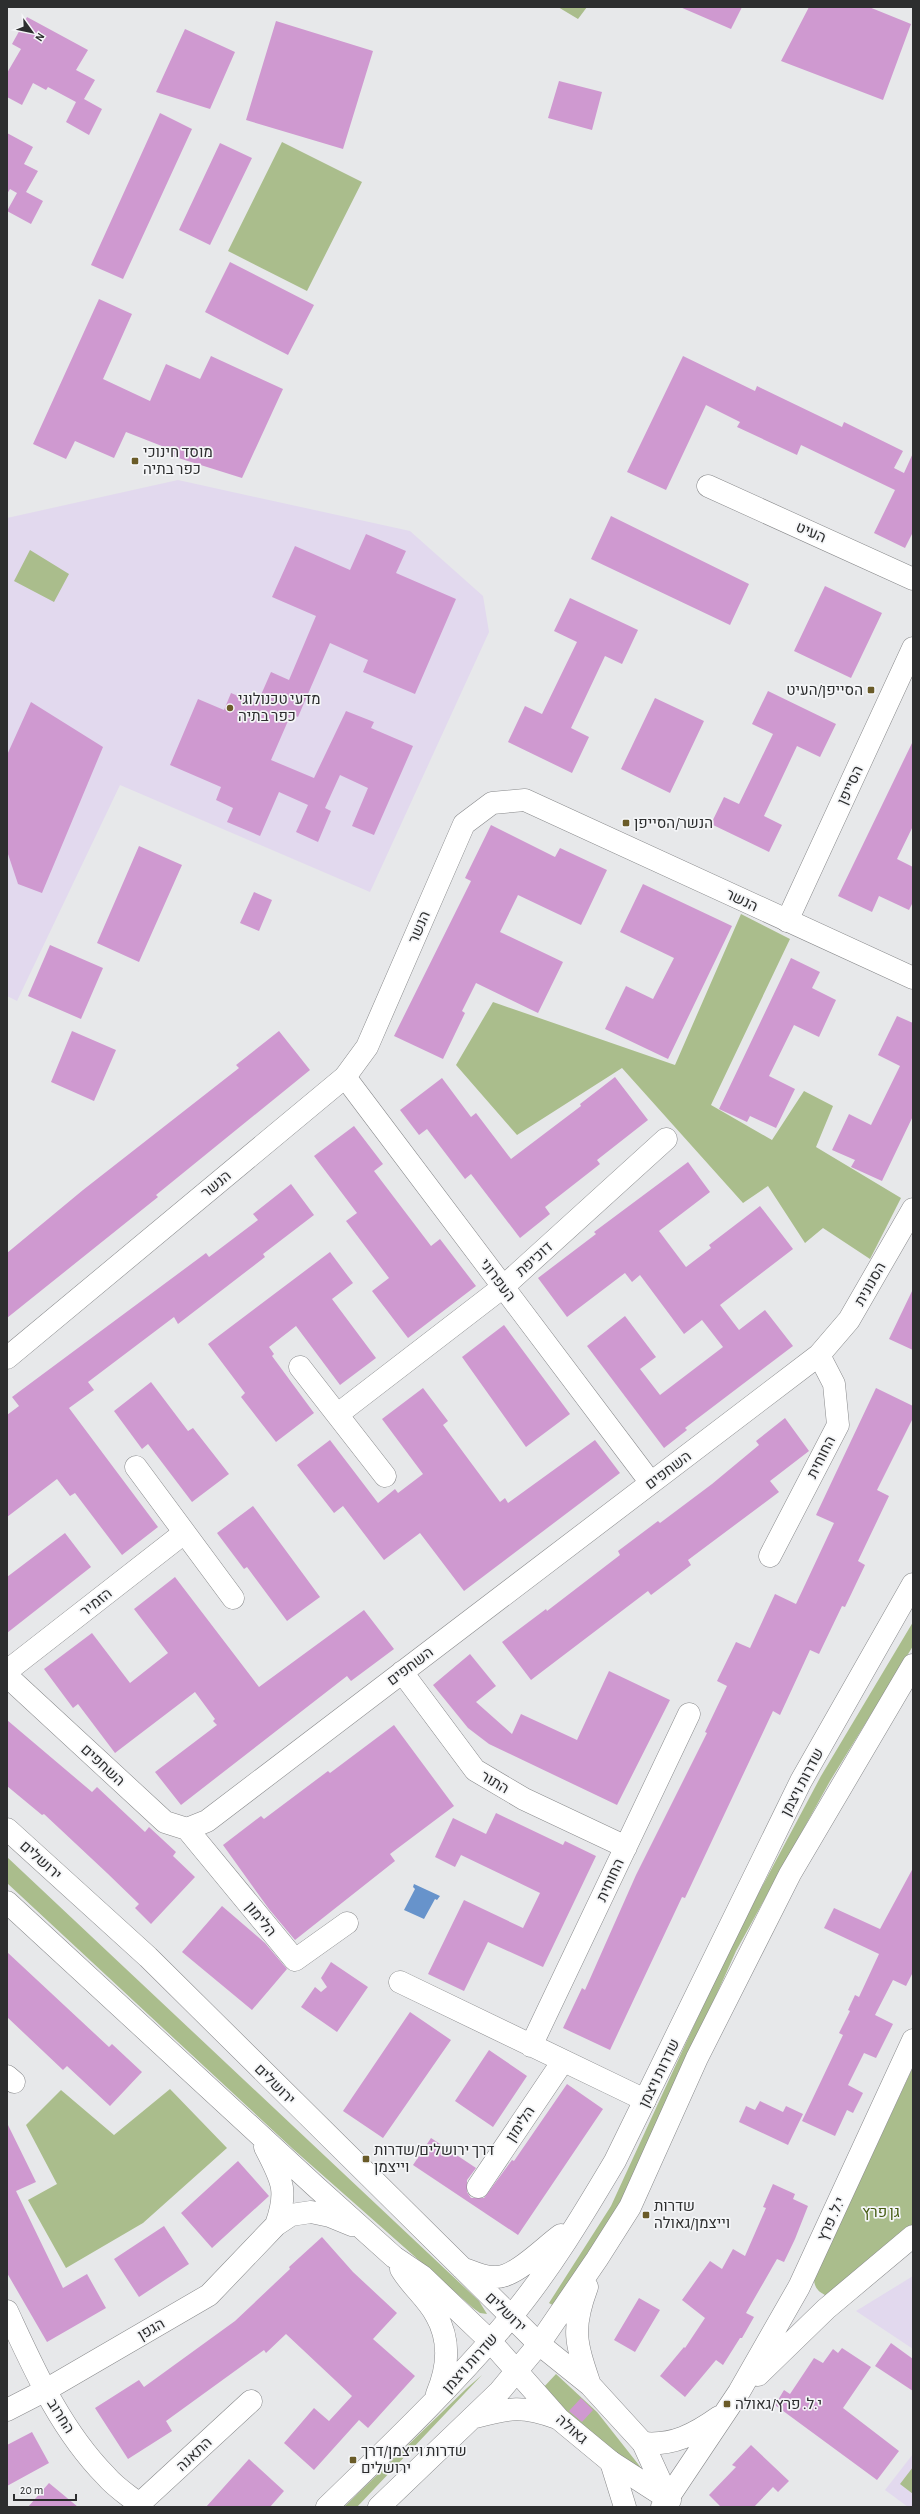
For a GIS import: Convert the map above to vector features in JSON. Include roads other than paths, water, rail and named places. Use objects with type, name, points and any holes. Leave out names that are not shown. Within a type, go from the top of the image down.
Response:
[{"type":"street","name":"העיט","points":[[708,486],[913,579]]},
{"type":"street","name":"הסייפן","points":[[788,921],[913,648]]},
{"type":"street","name":"הנשר","points":[[7,1358],[345,1077],[367,1047],[464,824],[492,803],[525,800],[913,978]]},
{"type":"street","name":"העפרוני","points":[[345,1077],[651,1483]]},
{"type":"street","name":"דוכיפת","points":[[338,1414],[503,1287],[666,1139]]},
{"type":"street","name":"הסנונית","points":[[819,1355],[849,1320],[913,1209]]},
{"type":"street","name":"השחפים","points":[[7,1676],[165,1822],[187,1828],[207,1821],[819,1355]]},
{"type":"street","name":"החוחית","points":[[770,1556],[838,1425],[834,1384],[819,1355]]},
{"type":"street","points":[[300,1367],[385,1476]]},
{"type":"street","points":[[136,1467],[232,1598]]},
{"type":"street","name":"הזמיר","points":[[7,1671],[184,1533]]},
{"type":"street","name":"שדרות ויצמן","points":[[327,2507],[432,2405],[490,2341],[511,2316],[582,2218],[615,2162],[801,1781],[913,1584]]},
{"type":"street","name":"שדרות ויצמן","points":[[379,2507],[475,2417],[516,2372],[539,2344],[597,2259],[630,2207],[697,2058],[790,1874],[913,1665]]},
{"type":"street","name":"התור","points":[[402,1672],[475,1770],[524,1798],[626,1847]]},
{"type":"street","name":"החוחית","points":[[531,2046],[689,1714]]},
{"type":"street","name":"הלימון","points":[[187,1828],[295,1960],[347,1923]]},
{"type":"street","name":"ירושלים","points":[[7,1829],[148,1957],[458,2266],[539,2344]]},
{"type":"street","points":[[7,1902],[257,2133],[394,2257],[422,2276],[490,2341]]},
{"type":"street","points":[[400,1982],[563,2062],[646,2100]]},
{"type":"street","name":"י.ל. פרץ","points":[[669,2505],[734,2401],[800,2287],[913,2040]]},
{"type":"street","name":"הלימון","points":[[478,2187],[563,2062]]},
{"type":"street","name":"הגפן","points":[[257,2133],[284,2188],[281,2212],[276,2224]]},
{"type":"street","name":"הגפן","points":[[7,2410],[44,2391],[209,2295],[276,2224],[291,2215],[311,2212],[330,2216],[366,2231]]},
{"type":"street","points":[[458,2266],[479,2275],[496,2277],[510,2274],[582,2218]]},
{"type":"street","name":"י.ל. פרץ","points":[[643,2443],[667,2444],[684,2439],[700,2431],[734,2401],[826,2309],[913,2236]]},
{"type":"street","points":[[394,2257],[410,2284],[436,2314],[446,2339],[445,2376],[432,2405]]},
{"type":"street","points":[[590,2385],[575,2334],[578,2311],[597,2259]]},
{"type":"street","points":[[800,2287],[826,2309]]},
{"type":"street","name":"החרוב","points":[[7,2311],[44,2391],[82,2449],[106,2477],[137,2505]]},
{"type":"street","name":"גאולה","points":[[490,2341],[559,2419],[611,2462],[669,2505]]},
{"type":"street","points":[[539,2344],[590,2385],[643,2443],[669,2505]]},
{"type":"street","name":"התאנה","points":[[137,2505],[252,2400]]},
{"type":"street","points":[[475,2417],[509,2409],[521,2408],[534,2409],[559,2419]]},
{"type":"street","points":[[611,2462],[625,2507]]},
{"type":"water","points":[[414,1884],[440,1896],[437,1900],[435,1899],[424,1919],[404,1910],[415,1889],[413,1887]]},
{"type":"place","name":"מוסד חינוכי כפר בתיה","points":[[135,461]]},
{"type":"place","name":"הסייפן/העיט","points":[[871,690]]},
{"type":"place","name":"מדעי טכנולוגי כפר בתיה","points":[[230,708]]},
{"type":"place","name":"הנשר/הסייפן","points":[[626,823]]},
{"type":"place","name":"דרך ירושלים/שדרות וייצמן","points":[[366,2159]]},
{"type":"place","name":"שדרות וייצמן/גאולה","points":[[646,2215]]},
{"type":"place","name":"י.ל. פרץ/גאולה","points":[[727,2404]]},
{"type":"place","name":"שדרות וייצמן/דרך ירושלים","points":[[353,2460]]},
{"type":"park label","name":"גן פרץ","points":[[881,2212]]}]
